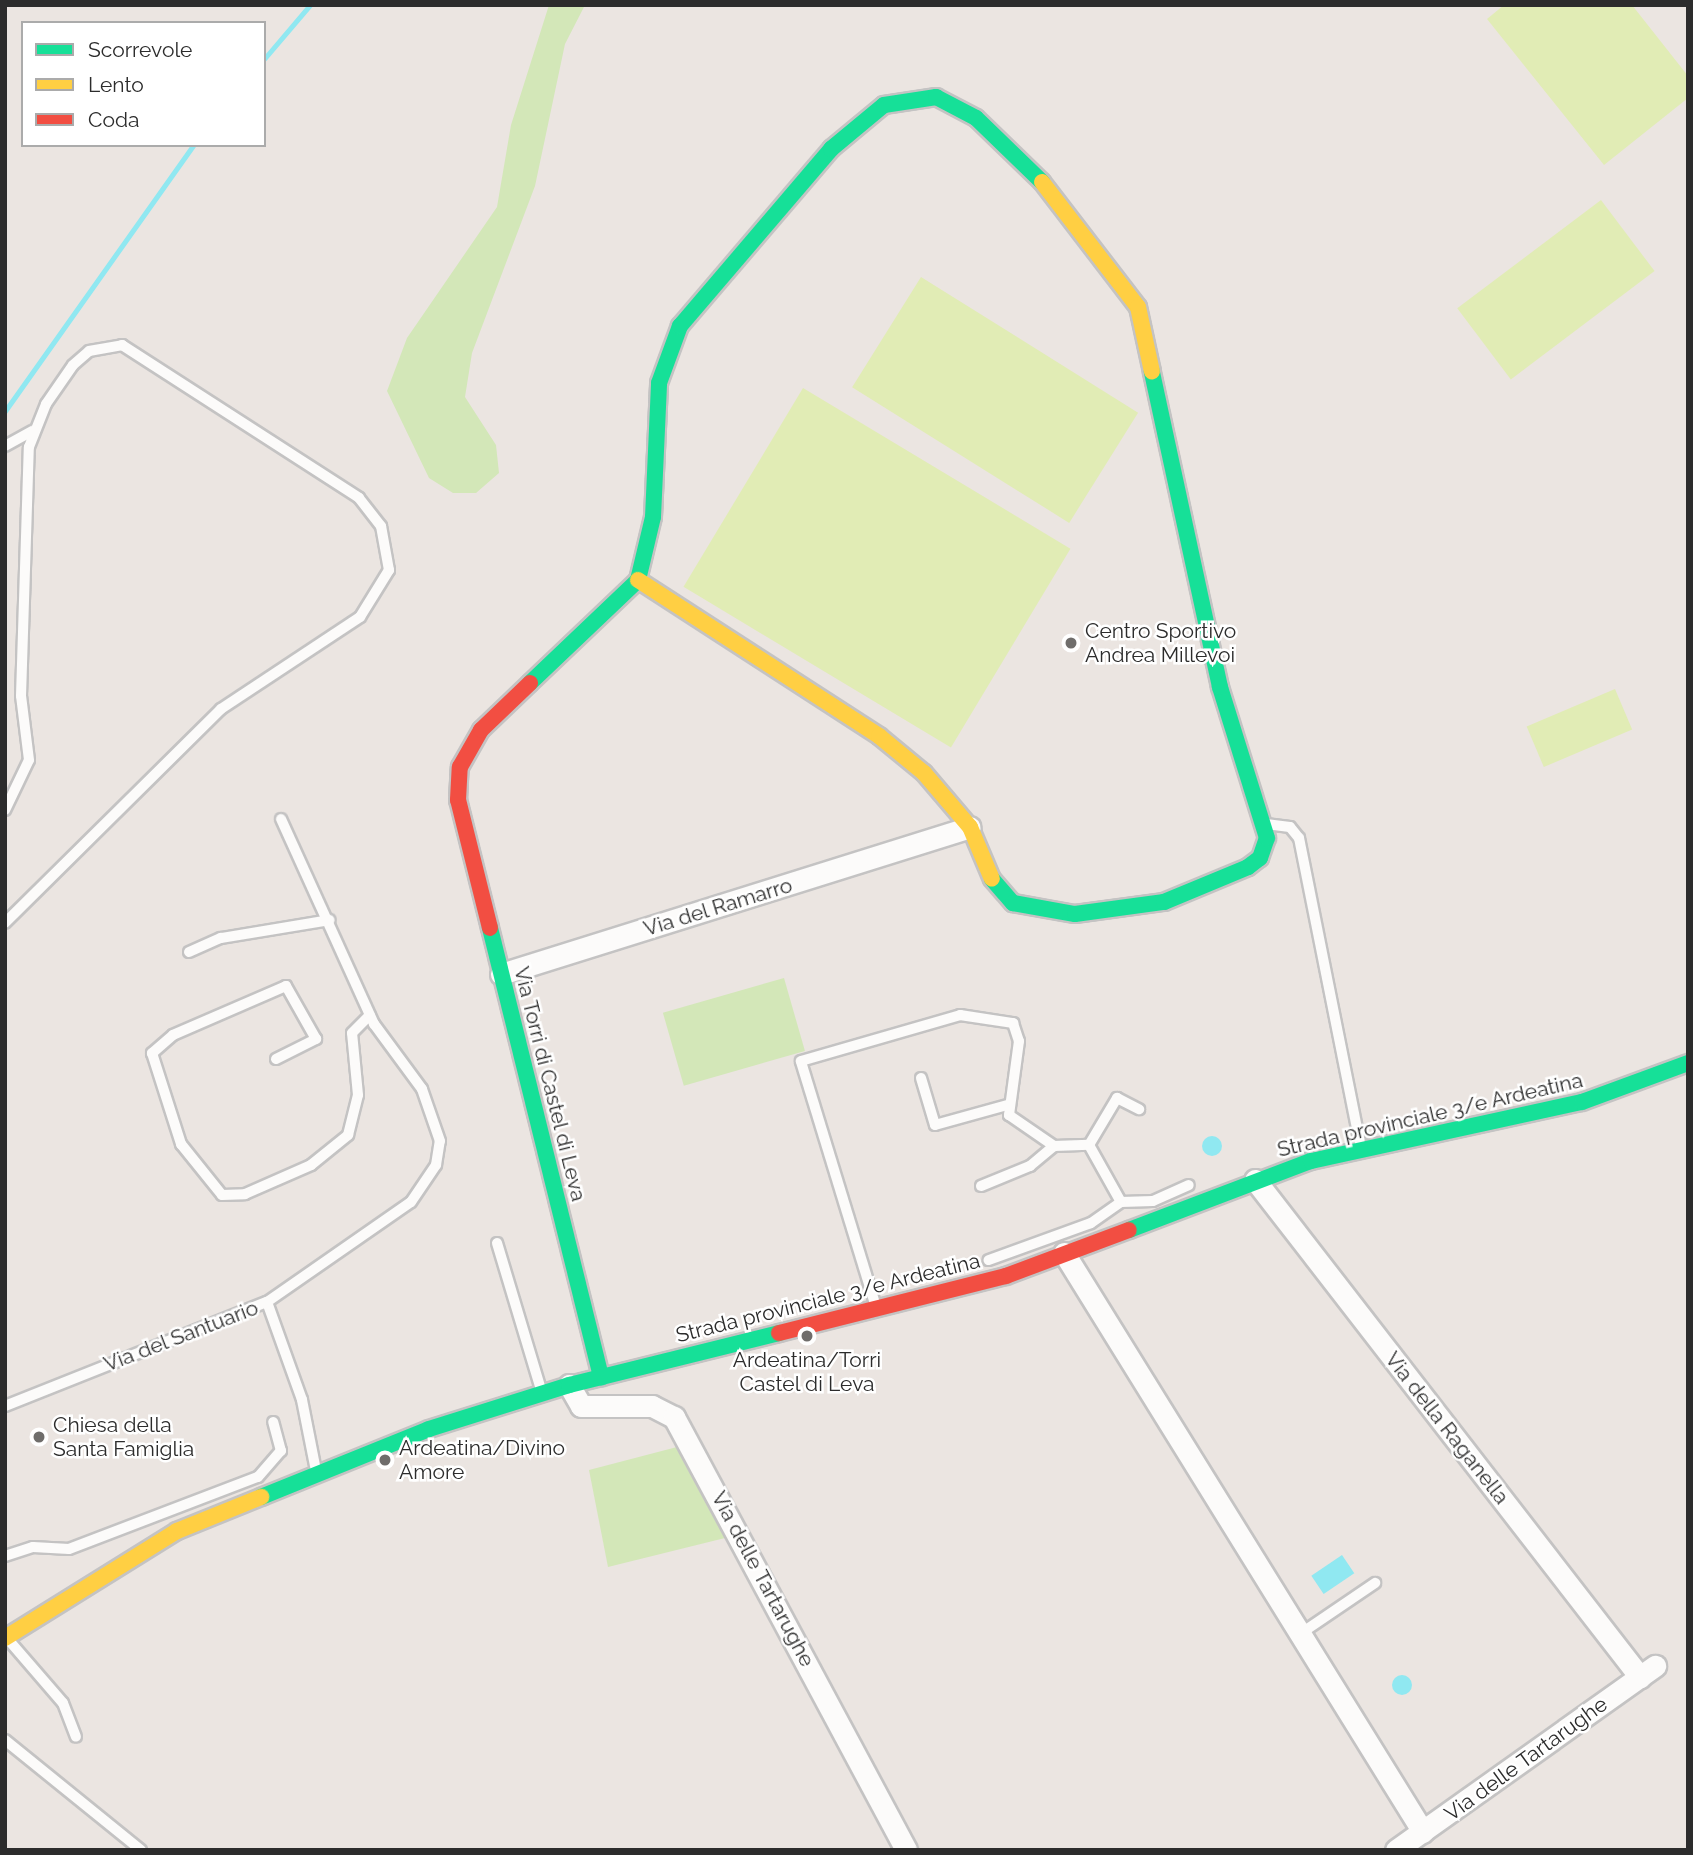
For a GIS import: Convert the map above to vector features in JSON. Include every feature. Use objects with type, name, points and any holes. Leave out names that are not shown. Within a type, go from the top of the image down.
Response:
[{"type":"street","points":[[902,97],[946,101],[1021,158],[1138,307],[1220,687],[1266,824],[1260,858],[1218,882],[1145,906],[1075,914],[1028,909],[1007,898],[970,827],[924,773],[879,736],[638,580],[653,517],[659,383],[680,326],[860,121],[902,97]]},
{"type":"street","name":"Via Torri di Castel di Leva","points":[[601,1377],[458,800],[460,767],[474,738],[638,580]]},
{"type":"street","name":"Via del Ramarro","points":[[501,974],[934,841],[970,827]]},
{"type":"street","name":"Strada provinciale 3/e Ardeatina","points":[[6,1638],[169,1535],[317,1475],[542,1392],[1006,1276],[1255,1180],[1361,1149],[1583,1102],[1688,1063]]},
{"type":"street","name":"Via della Raganella","points":[[1255,1180],[1648,1672]]},
{"type":"street","points":[[1064,1253],[1423,1832]]},
{"type":"street","name":"Via delle Tartarughe","points":[[569,1385],[581,1406],[645,1405],[674,1417],[906,1850]]},
{"type":"street","name":"Via delle Tartarughe","points":[[1396,1850],[1648,1672]]},
{"type":"lane","points":[[5,923],[221,709],[360,617],[389,570],[381,526],[359,498],[122,345],[89,351],[73,365],[24,439],[5,446],[27,467]]},
{"type":"lane","points":[[5,810],[29,760],[21,696],[27,467],[39,420]]},
{"type":"lane","points":[[267,1302],[389,1221],[417,1195],[436,1165],[440,1141],[427,1098],[370,1015],[330,920],[281,819]]},
{"type":"lane","points":[[1266,824],[1290,827],[1299,838],[1361,1149]]},
{"type":"lane","points":[[189,952],[221,938],[330,920]]},
{"type":"lane","points":[[276,1059],[316,1039],[286,986],[173,1035],[152,1053],[181,1144],[222,1195],[244,1194],[311,1165],[348,1135],[358,1095],[352,1033],[370,1015]]},
{"type":"lane","points":[[877,1307],[842,1174],[801,1061],[960,1015],[1003,1018],[1015,1026],[1018,1041],[1007,1105],[1011,1118],[1054,1146],[1089,1145]]},
{"type":"lane","points":[[921,1078],[935,1125],[1007,1105]]},
{"type":"lane","points":[[1089,1145],[1117,1098],[1139,1109]]},
{"type":"lane","points":[[1089,1145],[1121,1202]]},
{"type":"lane","points":[[981,1186],[1030,1166],[1054,1146]]},
{"type":"lane","points":[[989,1260],[1091,1223],[1121,1202],[1153,1201],[1189,1185]]},
{"type":"lane","points":[[497,1243],[542,1392]]},
{"type":"lane","name":"Via del Santuario","points":[[5,1406],[267,1302],[302,1400],[317,1475]]},
{"type":"lane","points":[[5,1556],[33,1547],[69,1549],[257,1477],[281,1451],[273,1422]]},
{"type":"lane","points":[[1300,1634],[1375,1583]]},
{"type":"lane","points":[[6,1638],[63,1703],[76,1737]]},
{"type":"lane","points":[[5,1740],[141,1850]]},
{"type":"green space","points":[[549,5],[585,5],[565,44],[535,186],[472,353],[465,397],[496,445],[499,473],[476,493],[453,493],[429,478],[387,391],[407,338],[497,207],[511,125]]},
{"type":"green space","points":[[1504,5],[1632,5],[1688,76],[1688,98],[1604,165],[1487,19]]},
{"type":"green space","points":[[1601,200],[1655,271],[1511,379],[1457,308]]},
{"type":"green space","points":[[921,277],[1138,413],[1069,523],[852,387]]},
{"type":"green space","points":[[803,388],[1070,549],[951,748],[684,587]]},
{"type":"green space","points":[[1615,689],[1632,730],[1544,767],[1527,727]]},
{"type":"green space","points":[[784,978],[805,1051],[684,1086],[663,1013]]},
{"type":"green space","points":[[677,1447],[725,1538],[608,1567],[589,1470]]},
{"type":"water","points":[[1212,1136],[1219,1139],[1222,1146],[1219,1153],[1212,1156],[1205,1153],[1202,1146],[1205,1139]]},
{"type":"water","points":[[1342,1555],[1354,1573],[1324,1594],[1311,1576]]},
{"type":"water","points":[[1398,1675],[1406,1675],[1412,1685],[1406,1695],[1398,1695],[1392,1689],[1392,1681]]},
{"type":"waterway","points":[[266,57],[310,5]]},
{"type":"waterway","points":[[5,411],[192,147]]},
{"type":"traffic: fast","points":[[530,683],[638,580],[653,517],[659,383],[680,326],[831,149],[884,105],[936,97],[976,118],[1042,182]]},
{"type":"traffic: fast","points":[[992,879],[1013,903],[1075,914],[1164,902],[1248,867],[1260,858],[1267,838],[1220,687],[1152,372]]},
{"type":"traffic: fast","points":[[490,928],[601,1377]]},
{"type":"traffic: fast","points":[[1129,1230],[1311,1161],[1582,1102],[1688,1063]]},
{"type":"traffic: fast","points":[[261,1497],[429,1429],[569,1385],[779,1333]]},
{"type":"traffic: slow","points":[[1042,182],[1138,307],[1152,372]]},
{"type":"traffic: slow","points":[[638,580],[879,736],[924,773],[970,827],[992,879]]},
{"type":"traffic: slow","points":[[5,1638],[177,1531],[261,1497]]},
{"type":"traffic: jam","points":[[490,928],[458,800],[460,767],[481,730],[530,683]]},
{"type":"traffic: jam","points":[[779,1333],[1006,1276],[1129,1230]]},
{"type":"place","name":"Centro Sportivo Andrea Millevoi","points":[[1071,643]]},
{"type":"place","name":"Ardeatina/Torri Castel di Leva","points":[[807,1336]]},
{"type":"place","name":"Chiesa della Santa Famiglia","points":[[39,1437]]},
{"type":"place","name":"Ardeatina/Divino Amore","points":[[385,1460]]}]
